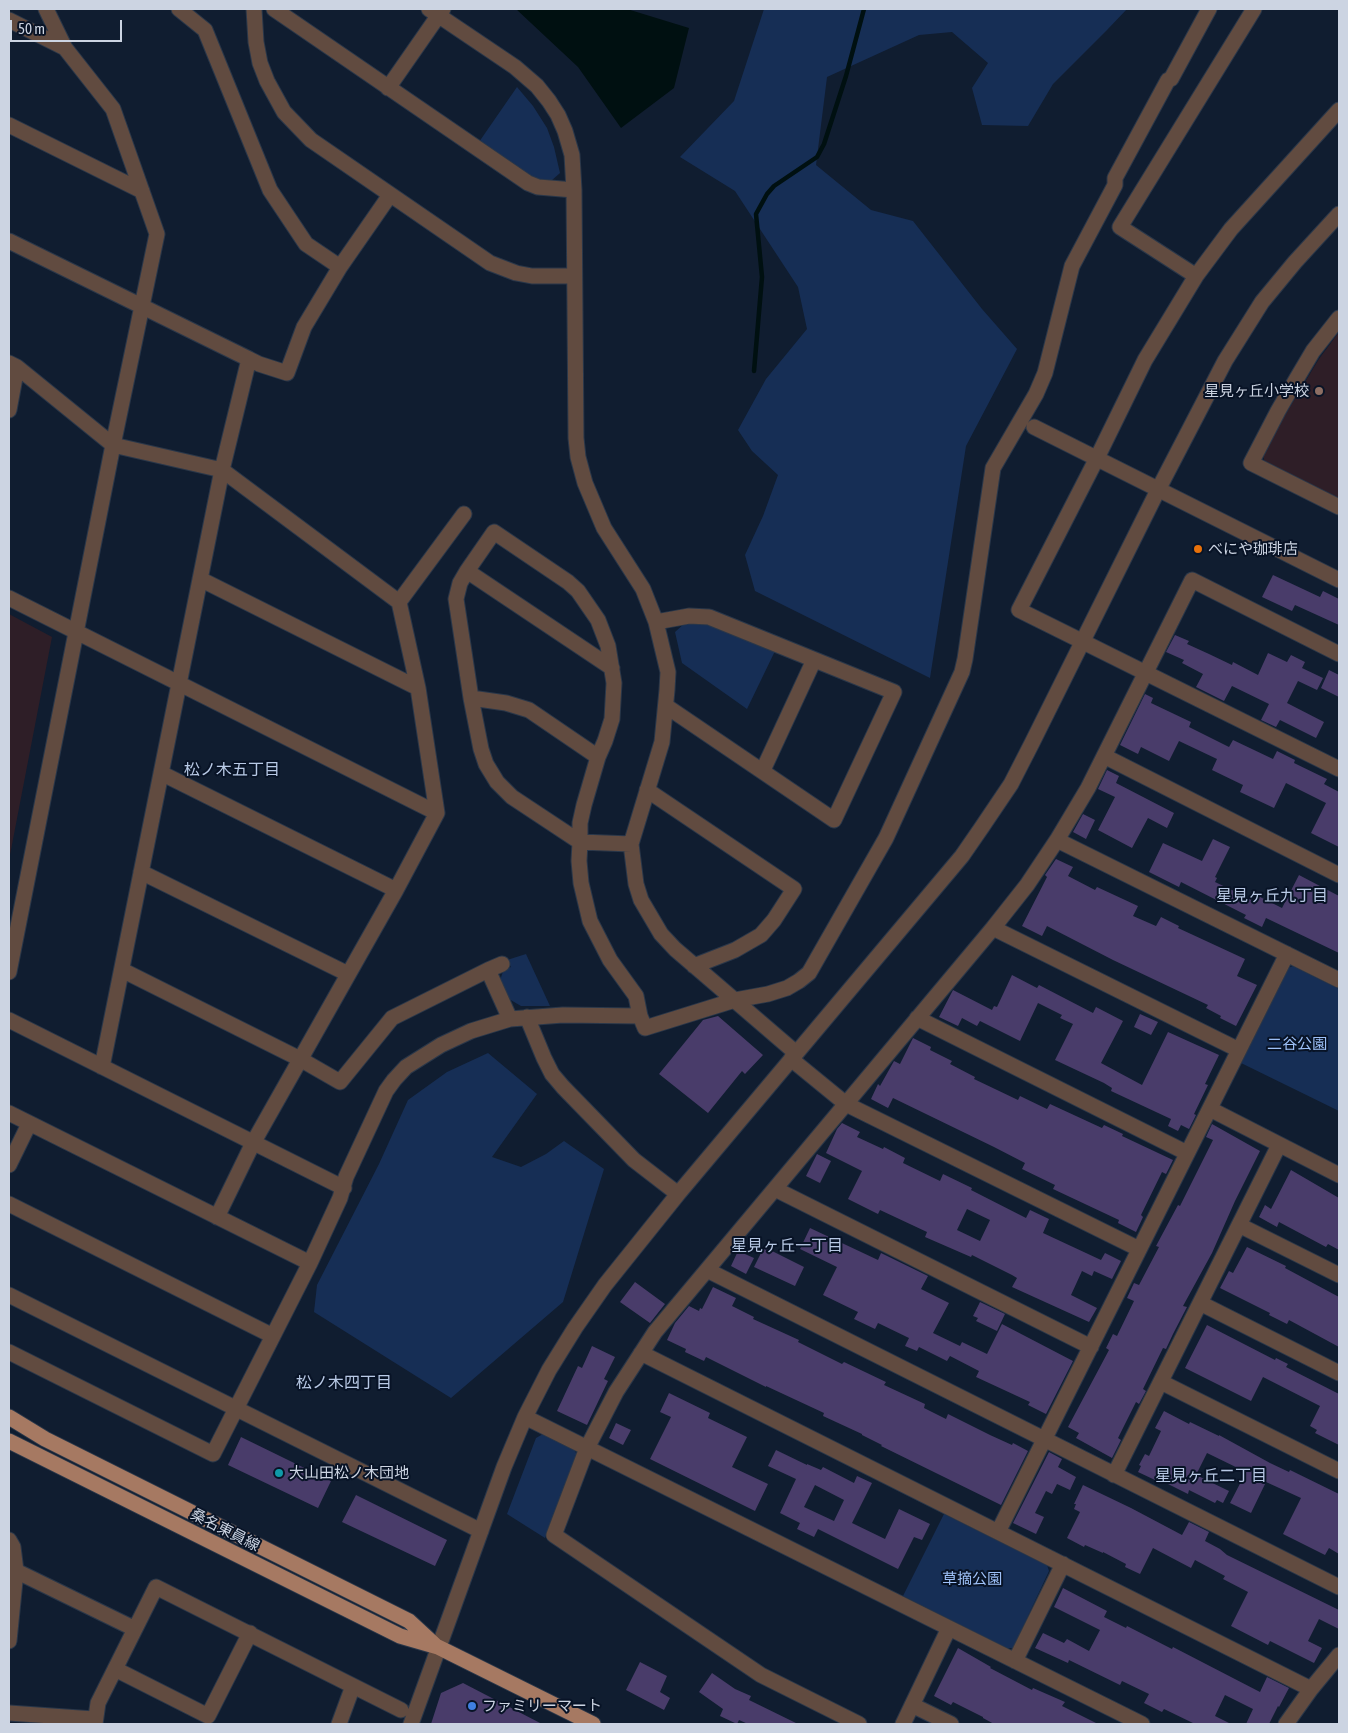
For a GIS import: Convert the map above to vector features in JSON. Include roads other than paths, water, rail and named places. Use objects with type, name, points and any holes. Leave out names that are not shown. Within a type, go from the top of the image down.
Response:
[{"type":"main road","name":"桑名東員線","points":[[9,1417],[45,1439],[409,1620],[438,1647]]},
{"type":"main road","name":"桑名東員線","points":[[9,1441],[400,1636],[438,1647],[593,1724]]},
{"type":"street","points":[[9,972],[113,445],[157,234],[113,109],[65,48],[46,9]]},
{"type":"street","points":[[179,9],[204,30],[270,190],[306,244],[340,267]]},
{"type":"street","points":[[254,9],[256,42],[260,63],[284,112],[310,140],[481,258],[503,269],[532,276],[574,276]]},
{"type":"street","points":[[274,9],[528,183],[538,187],[574,190]]},
{"type":"street","points":[[631,844],[580,842],[512,797],[497,782],[486,764],[481,749],[471,698],[456,599],[460,583],[467,571],[494,532],[568,582],[578,591],[598,620],[608,646],[612,668],[614,683],[612,718],[598,757],[582,814],[580,842],[581,883],[590,921],[610,960],[636,996],[640,1016],[646,1028],[735,1000],[768,994],[799,981],[809,973],[886,838],[962,672],[993,468],[1036,394],[1045,373],[1072,266],[1114,185],[1119,170],[1208,9]]},
{"type":"street","points":[[1196,276],[1120,227],[1254,9]]},
{"type":"street","points":[[388,88],[437,11],[515,67],[531,81],[549,101],[562,123],[569,143],[572,155],[574,190],[576,438],[578,458],[592,504],[604,528],[643,589],[656,622],[668,672],[662,742],[631,844],[636,884],[641,900],[661,934],[846,1104],[1139,1249]]},
{"type":"street","points":[[9,20],[65,48]]},
{"type":"street","points":[[1339,110],[1231,229],[1196,276],[1145,360],[1019,610],[1339,769]]},
{"type":"street","points":[[9,125],[142,191]]},
{"type":"street","points":[[9,241],[248,359],[287,373],[304,327],[340,267],[390,195]]},
{"type":"street","points":[[411,1724],[504,1467],[525,1417],[549,1370],[605,1285],[678,1194],[962,856],[982,827],[1011,784],[1205,396],[1262,302],[1295,262],[1339,214]]},
{"type":"street","points":[[1339,318],[1296,378],[1251,463],[1339,507]]},
{"type":"street","points":[[102,1067],[222,470],[248,359]]},
{"type":"street","points":[[13,365],[113,445],[222,470],[399,602],[418,688],[437,813],[396,890],[253,1143],[218,1217]]},
{"type":"street","points":[[9,410],[13,365]]},
{"type":"street","points":[[1034,428],[1339,580]]},
{"type":"street","points":[[399,602],[464,514]]},
{"type":"street","points":[[467,571],[612,668]]},
{"type":"street","points":[[200,579],[418,688]]},
{"type":"street","points":[[859,1724],[761,1675],[554,1535],[587,1448],[616,1392],[655,1332],[1027,884],[1057,840],[1088,788],[1192,580],[1339,654]]},
{"type":"street","points":[[9,598],[437,813]]},
{"type":"street","points":[[656,622],[689,616],[709,617],[894,692],[834,820],[763,770],[666,706]]},
{"type":"street","points":[[763,770],[814,660]]},
{"type":"street","points":[[471,698],[506,703],[529,710],[598,757]]},
{"type":"street","points":[[1104,756],[1339,875]]},
{"type":"street","points":[[161,773],[396,890]]},
{"type":"street","points":[[647,790],[794,889],[761,936],[735,950],[694,966]]},
{"type":"street","points":[[1057,840],[1339,980]]},
{"type":"street","points":[[141,872],[348,974]]},
{"type":"street","points":[[992,928],[1239,1050]]},
{"type":"street","points":[[998,1532],[1287,954]]},
{"type":"street","points":[[122,970],[300,1059],[340,1082],[392,1018],[502,964]]},
{"type":"street","points":[[488,970],[510,1019]]},
{"type":"street","points":[[9,1352],[213,1454],[310,1263],[386,1091],[406,1067],[441,1045],[471,1031],[510,1019],[563,1014],[640,1016]]},
{"type":"street","points":[[527,1017],[552,1074],[562,1087],[634,1160],[678,1194]]},
{"type":"street","points":[[917,1018],[1187,1153]]},
{"type":"street","points":[[9,1020],[344,1188]]},
{"type":"street","points":[[1210,1109],[1339,1175]]},
{"type":"street","points":[[9,1113],[310,1263]]},
{"type":"street","points":[[9,1165],[29,1124]]},
{"type":"street","points":[[1114,1475],[1279,1145]]},
{"type":"street","points":[[775,1189],[1091,1347]]},
{"type":"street","points":[[9,1204],[272,1336]]},
{"type":"street","points":[[1239,1225],[1339,1275]]},
{"type":"street","points":[[707,1270],[1339,1586]]},
{"type":"street","points":[[11,1300],[236,1408],[481,1531]]},
{"type":"street","points":[[1200,1303],[1339,1373]]},
{"type":"street","points":[[641,1353],[1311,1689]]},
{"type":"street","points":[[1161,1382],[1339,1471]]},
{"type":"street","points":[[525,1417],[1142,1724]]},
{"type":"street","points":[[9,1540],[13,1547],[16,1572],[9,1641]]},
{"type":"street","points":[[1015,1660],[1063,1564]]},
{"type":"street","points":[[16,1572],[134,1629]]},
{"type":"street","points":[[9,1713],[95,1722],[98,1703],[156,1587],[401,1710]]},
{"type":"street","points":[[902,1724],[949,1628]]},
{"type":"street","points":[[115,1669],[208,1716],[250,1633]]},
{"type":"street","points":[[1286,1724],[1339,1655]]},
{"type":"street","points":[[339,1724],[353,1686]]},
{"type":"street","points":[[912,1705],[951,1724]]},
{"type":"waterway","points":[[754,371],[762,277],[756,214],[767,194],[774,186],[817,157],[824,144],[846,76],[864,9]]},
{"type":"place","name":"星見ヶ丘小学校","points":[[1319,391]]},
{"type":"place","name":"べにや珈琲店","points":[[1198,549]]},
{"type":"place","name":"大山田松ノ木団地","points":[[279,1473]]},
{"type":"place","name":"ファミリーマート","points":[[472,1706]]},
{"type":"district","name":"松ノ木五丁目","points":[[232,770]]},
{"type":"district","name":"星見ヶ丘九丁目","points":[[1272,896]]},
{"type":"district","name":"星見ヶ丘一丁目","points":[[787,1246]]},
{"type":"district","name":"松ノ木四丁目","points":[[344,1383]]},
{"type":"district","name":"星見ヶ丘二丁目","points":[[1211,1476]]},
{"type":"park label","name":"二谷公園","points":[[1297,1044]]},
{"type":"park label","name":"草摘公園","points":[[972,1579]]}]
